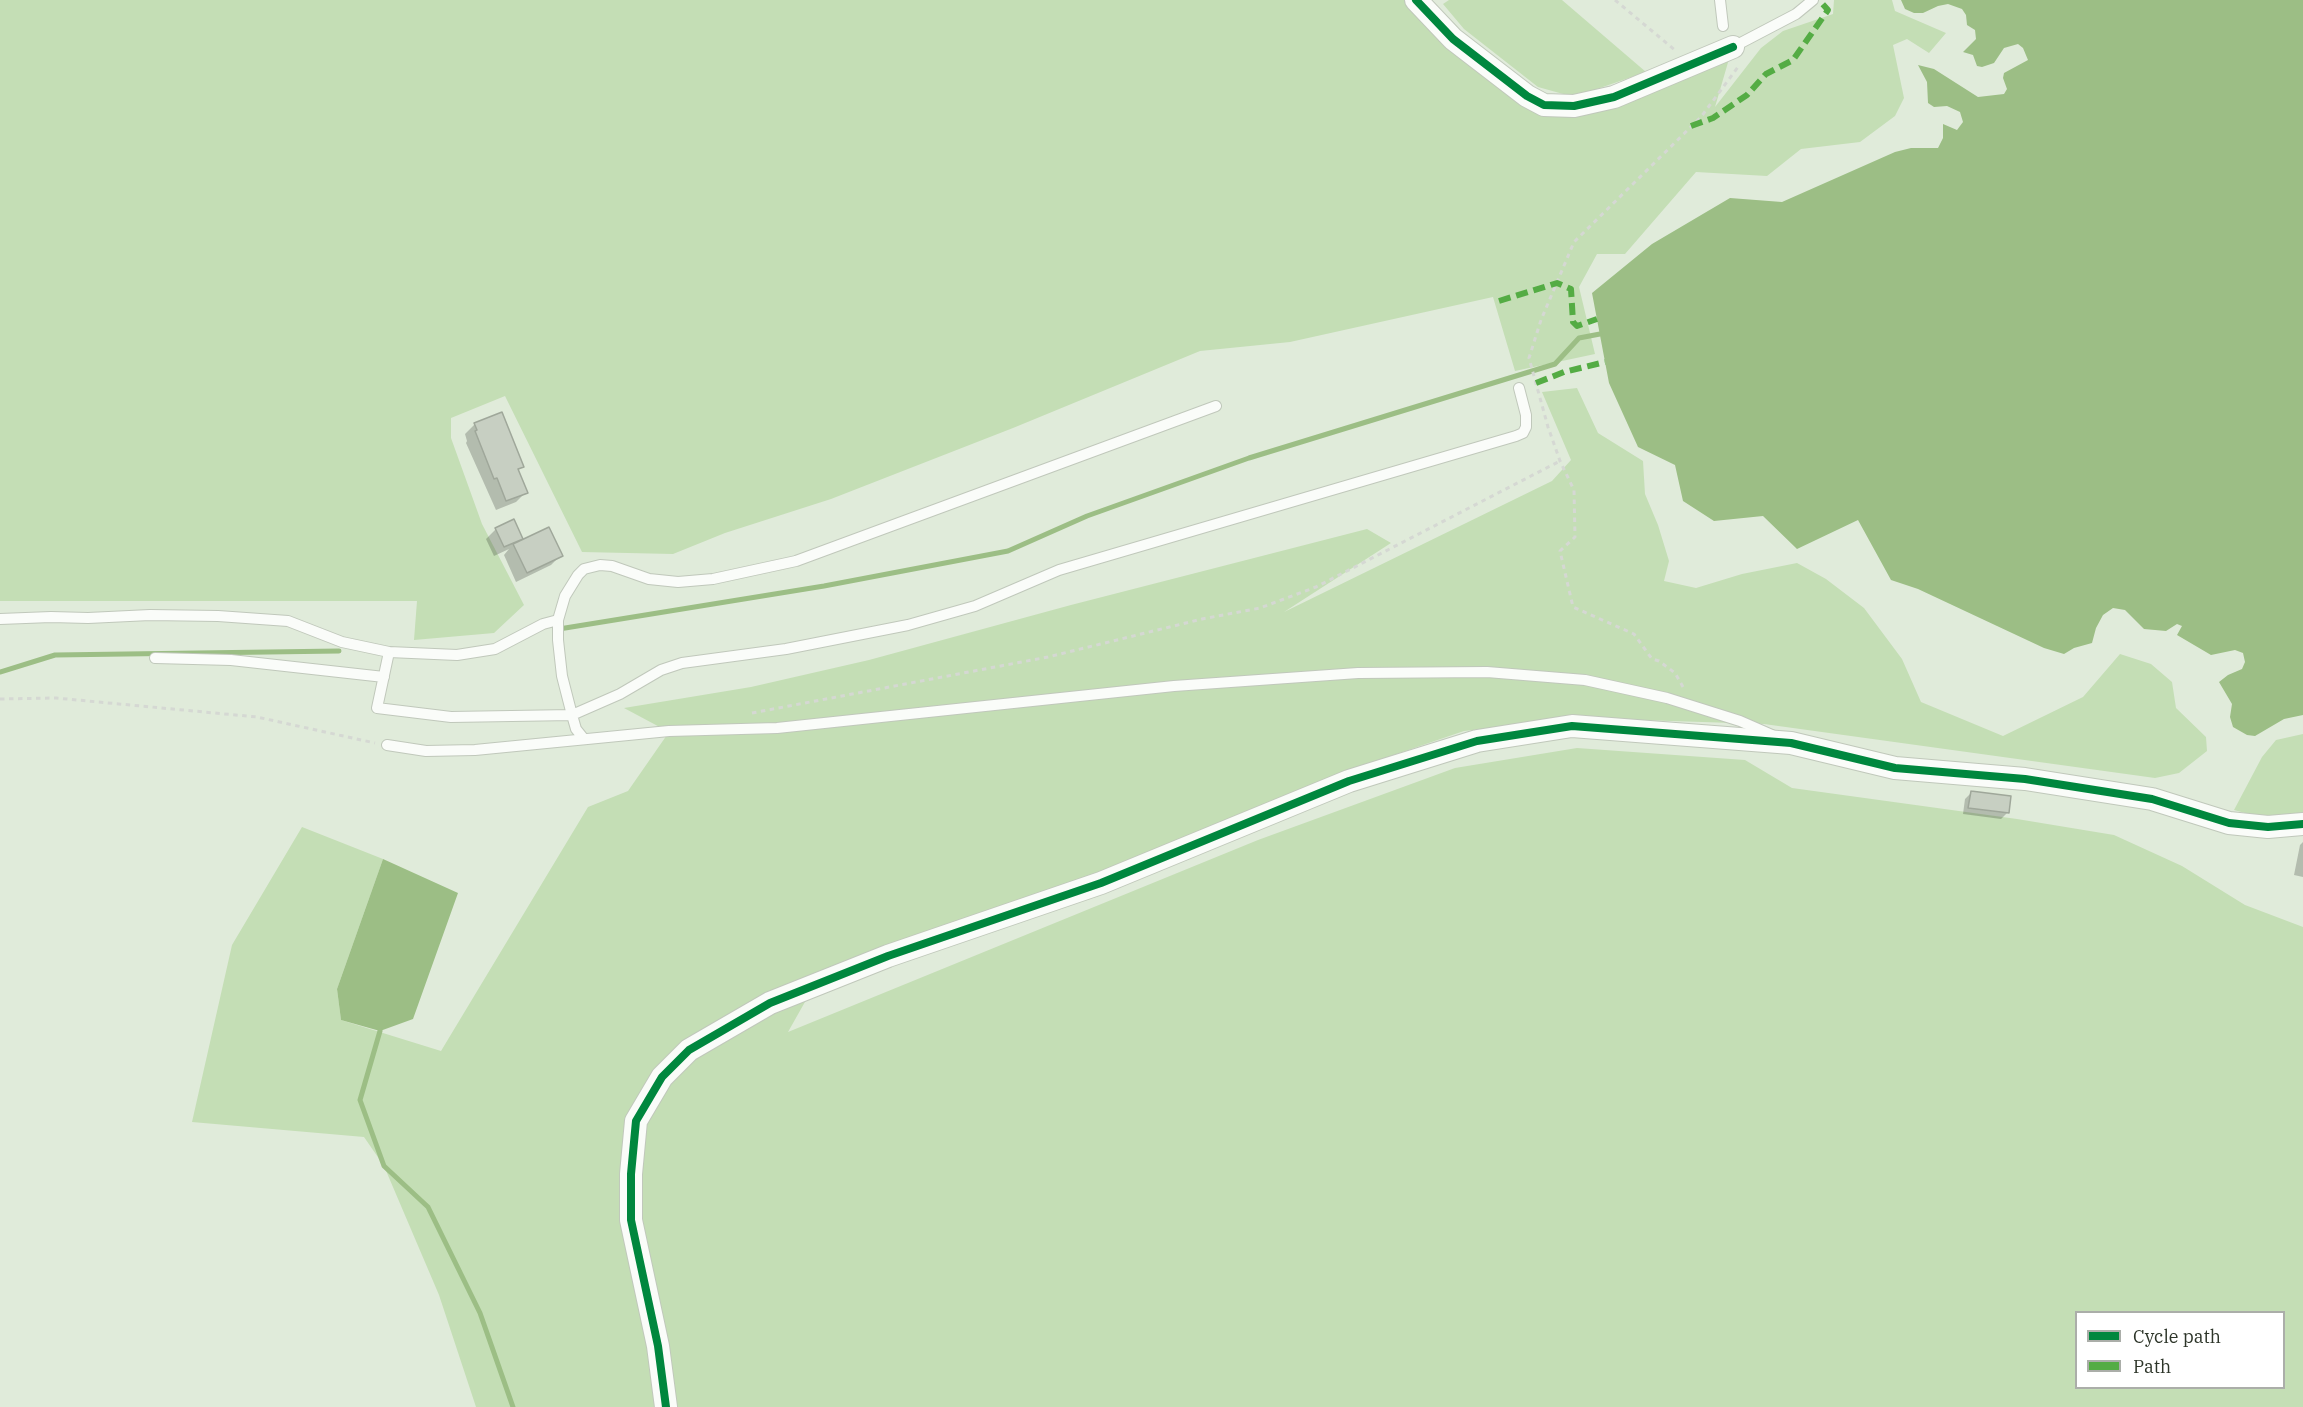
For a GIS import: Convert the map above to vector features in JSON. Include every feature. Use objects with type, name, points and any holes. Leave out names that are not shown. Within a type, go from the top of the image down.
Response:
[{"type":"street","points":[[1416,0],[1453,39],[1527,96],[1544,105],[1574,106],[1614,97],[1736,57]]},
{"type":"street","points":[[666,1407],[658,1347],[631,1220],[631,1174],[636,1120],[662,1077],[689,1050],[770,1003],[888,956],[1101,883],[1349,781],[1477,741],[1572,726],[1791,743],[1895,768],[2025,779],[2152,799],[2229,823],[2268,827],[2303,824]]},
{"type":"lane","points":[[1720,0],[1723,26]]},
{"type":"lane","points":[[1736,57],[1813,0]]},
{"type":"lane","points":[[389,652],[377,708],[451,717],[572,715],[620,694],[661,670],[682,663],[786,649],[908,625],[975,606],[1059,570],[1516,436],[1523,433],[1526,427],[1526,415],[1519,388]]},
{"type":"lane","points":[[584,739],[576,729],[562,676],[558,620],[565,596],[578,575],[590,566],[612,566],[649,579],[678,582],[713,579],[796,561],[1216,406]]},
{"type":"lane","points":[[0,619],[150,615],[260,618],[288,621],[342,642],[389,652],[457,655],[495,649],[543,624],[558,620]]},
{"type":"lane","points":[[155,658],[231,660],[384,677]]},
{"type":"lane","points":[[387,745],[426,750],[475,750],[669,731],[777,728],[1174,686],[1358,673],[1487,672],[1586,680],[1667,698],[1740,721],[1791,743]]},
{"type":"path","points":[[1615,0],[1681,54]]},
{"type":"path","points":[[1682,687],[1675,673],[1659,661],[1652,659],[1634,634],[1573,607],[1560,551],[1575,537],[1574,490],[1560,461],[1548,427],[1529,358],[1541,320],[1574,242],[1701,117],[1736,57]]},
{"type":"path","points":[[749,713],[1048,657],[1202,619],[1260,608],[1316,587],[1560,461]]},
{"type":"path","points":[[0,699],[56,698],[257,717],[387,745]]},
{"type":"shaded area","points":[[0,0],[1405,0],[1548,113],[1729,59],[1715,107],[1761,48],[1783,31],[1833,14],[1834,0],[1892,0],[1895,11],[1946,33],[1929,53],[1907,39],[1893,45],[1904,98],[1895,116],[1860,142],[1801,149],[1767,176],[1696,172],[1625,254],[1597,254],[1579,287],[1595,354],[1515,371],[1493,297],[1290,342],[1200,351],[1013,428],[831,499],[725,533],[673,554],[582,552],[505,396],[451,418],[451,438],[482,524],[524,605],[494,633],[414,640],[417,601],[0,601]]},
{"type":"shaded area","points":[[1449,0],[1562,0],[1646,72],[1574,97],[1538,87],[1464,29],[1443,4]]},
{"type":"shaded area","points":[[1901,0],[2303,0],[2303,715],[2284,719],[2255,736],[2247,735],[2233,727],[2230,717],[2232,704],[2219,682],[2242,669],[2245,662],[2243,653],[2235,650],[2211,655],[2177,635],[2182,626],[2177,624],[2166,631],[2144,629],[2125,610],[2113,608],[2103,615],[2092,643],[2074,648],[2064,654],[2044,648],[1918,589],[1891,580],[1858,520],[1797,549],[1763,516],[1714,521],[1683,501],[1675,465],[1638,447],[1609,383],[1592,293],[1652,244],[1730,198],[1782,202],[1895,152],[1911,148],[1938,148],[1943,138],[1943,124],[1957,130],[1963,122],[1960,112],[1947,106],[1934,107],[1928,103],[1927,82],[1918,65],[1934,69],[1978,97],[2004,94],[2007,89],[2003,78],[2004,73],[2028,60],[2023,48],[2018,44],[2004,48],[1994,63],[1982,67],[1977,66],[1973,55],[1963,52],[1976,39],[1975,30],[1967,25],[1966,15],[1962,9],[1948,4],[1923,13],[1914,13],[1905,9]]},
{"type":"shaded area","points":[[1577,388],[1598,433],[1643,461],[1645,494],[1669,561],[1664,581],[1696,588],[1742,574],[1797,563],[1826,579],[1864,608],[1902,659],[1921,702],[2003,736],[2083,697],[2120,654],[2151,664],[2172,682],[2176,708],[2206,737],[2207,751],[2179,773],[2155,778],[1764,724],[1579,718],[1464,731],[1335,775],[1089,878],[823,970],[788,1032],[1258,840],[1455,768],[1577,748],[1745,760],[1792,788],[2017,819],[2114,835],[2182,866],[2245,905],[2303,927],[2303,1407],[476,1407],[439,1295],[384,1166],[364,1137],[192,1122],[232,945],[302,827],[383,859],[337,989],[341,1020],[441,1051],[588,807],[628,791],[669,732],[624,708],[751,687],[869,660],[1071,605],[1367,529],[1391,543],[1284,612],[1552,481],[1571,460],[1542,392]]},
{"type":"shaded area","points":[[2303,734],[2303,814],[2260,817],[2234,810],[2262,757],[2276,740]]},
{"type":"shaded area","points":[[383,859],[458,893],[413,1019],[380,1031],[341,1020],[337,989]]},
{"type":"building","points":[[502,412],[524,467],[518,469],[528,493],[506,501],[497,478],[494,479],[474,423]]},
{"type":"building","points":[[514,519],[523,539],[504,547],[495,528]]},
{"type":"building","points":[[549,527],[563,556],[527,573],[513,544]]},
{"type":"building","points":[[1971,791],[2011,796],[2009,813],[1968,808]]},
{"type":"waterway","points":[[559,629],[824,586],[1008,551],[1087,516],[1249,458],[1555,364],[1579,338],[1600,334]]},
{"type":"waterway","points":[[0,672],[55,655],[339,651]]},
{"type":"waterway","points":[[380,1031],[360,1100],[384,1166],[428,1207],[480,1313],[513,1407]]},
{"type":"marked path","points":[[1691,126],[1713,118],[1747,95],[1766,74],[1793,60],[1828,10],[1819,0]]},
{"type":"marked path","points":[[1499,301],[1557,283],[1571,289],[1573,322],[1577,326],[1597,319]]},
{"type":"marked path","points":[[1536,383],[1564,372],[1605,362]]},
{"type":"cycle path","points":[[1416,0],[1453,39],[1527,96],[1544,105],[1574,106],[1614,97],[1733,47]]},
{"type":"cycle path","points":[[666,1407],[658,1346],[631,1220],[631,1174],[636,1121],[662,1077],[689,1050],[770,1003],[888,956],[1101,883],[1349,781],[1477,741],[1572,726],[1791,743],[1895,768],[2025,779],[2152,799],[2229,823],[2268,827],[2303,824]]}]
